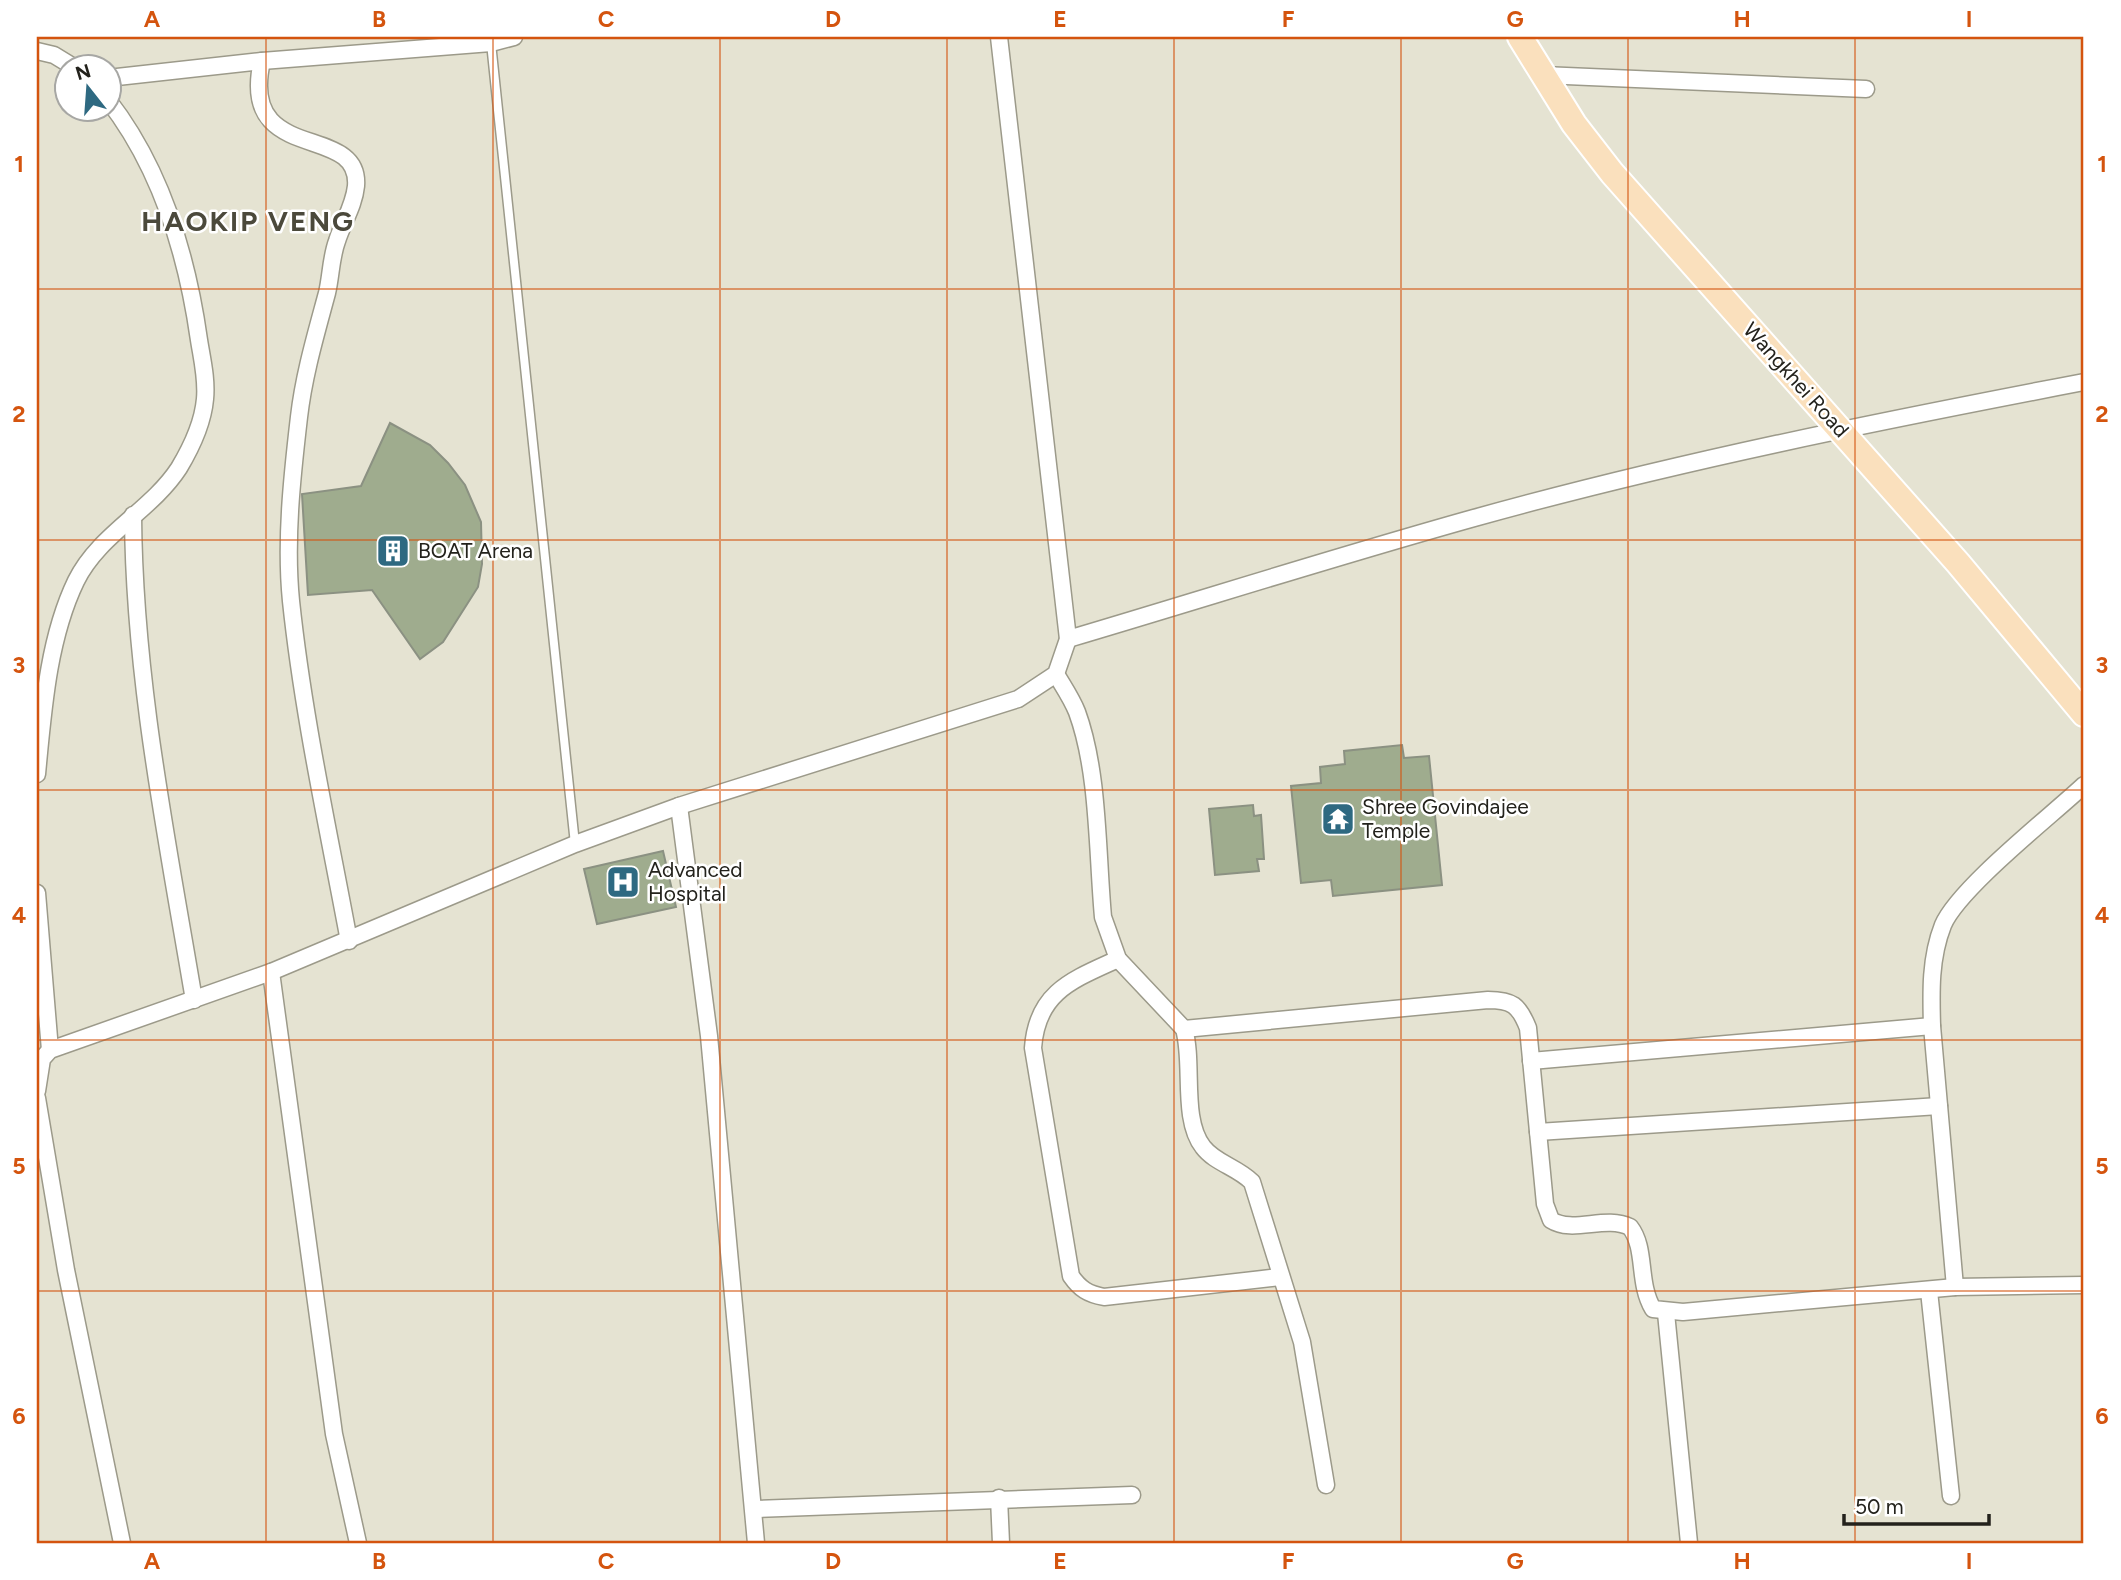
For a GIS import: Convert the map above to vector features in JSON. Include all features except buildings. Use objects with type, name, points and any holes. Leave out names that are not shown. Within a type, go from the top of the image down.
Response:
[{"type":"main road","name":"Wangkhei Road","points":[[1520,37],[1574,124],[1612,173],[1958,563],[2084,714]]},
{"type":"street","points":[[122,76],[262,61],[491,43],[514,37]]},
{"type":"street","points":[[37,1091],[42,1059],[50,1050],[271,972],[576,844],[679,806],[1018,699],[1056,674],[1068,639],[999,37]]},
{"type":"street","points":[[262,61],[258,99],[265,117],[285,132],[344,155],[355,175],[350,212],[336,242],[327,290],[308,359],[299,416],[290,516],[291,599],[304,694],[349,941]]},
{"type":"street","points":[[1543,75],[1866,89]]},
{"type":"street","points":[[37,774],[54,652],[76,581],[92,555],[178,470],[190,447],[205,399],[205,376],[194,302],[180,246],[145,152],[122,120]]},
{"type":"street","points":[[1068,639],[1475,518],[1839,429],[2084,382]]},
{"type":"street","points":[[133,515],[134,595],[145,703],[194,1000]]},
{"type":"street","points":[[1056,674],[1076,709],[1081,725],[1090,773],[1103,917],[1118,959],[1184,1029],[1196,1135],[1213,1157],[1241,1170],[1252,1182],[1280,1277],[1303,1342],[1326,1485]]},
{"type":"street","points":[[1955,1287],[1930,985],[1944,924],[1963,897],[2084,785]]},
{"type":"street","points":[[679,806],[709,1036],[757,1543]]},
{"type":"street","points":[[37,893],[50,1050]]},
{"type":"street","points":[[1118,959],[1070,982],[1050,999],[1035,1028],[1033,1048],[1071,1276],[1079,1287],[1092,1295],[1104,1297],[1280,1277]]},
{"type":"street","points":[[271,972],[334,1434],[358,1543]]},
{"type":"street","points":[[1184,1029],[1505,1000],[1519,1006],[1524,1017],[1531,1062],[1545,1204],[1551,1220],[1564,1224],[1612,1221],[1630,1227],[1639,1245],[1643,1288],[1653,1310],[1666,1313],[1955,1287],[2084,1285]]},
{"type":"street","points":[[1531,1062],[1932,1026]]},
{"type":"street","points":[[37,1098],[66,1269],[122,1543]]},
{"type":"street","points":[[1538,1132],[1939,1106]]},
{"type":"street","points":[[1928,1291],[1951,1496]]},
{"type":"street","points":[[1666,1313],[1689,1543]]},
{"type":"street","points":[[755,1509],[1132,1495]]},
{"type":"street","points":[[999,1498],[1001,1543]]},
{"type":"lane","points":[[491,43],[576,844]]},
{"type":"place","name":"BOAT Arena","points":[[393,551]]},
{"type":"place","name":"Shree Govindajee Temple","points":[[1338,819]]},
{"type":"place","name":"Advanced Hospital","points":[[623,882]]},
{"type":"district","name":"HAOKIP VENG","points":[[248,221]]}]
